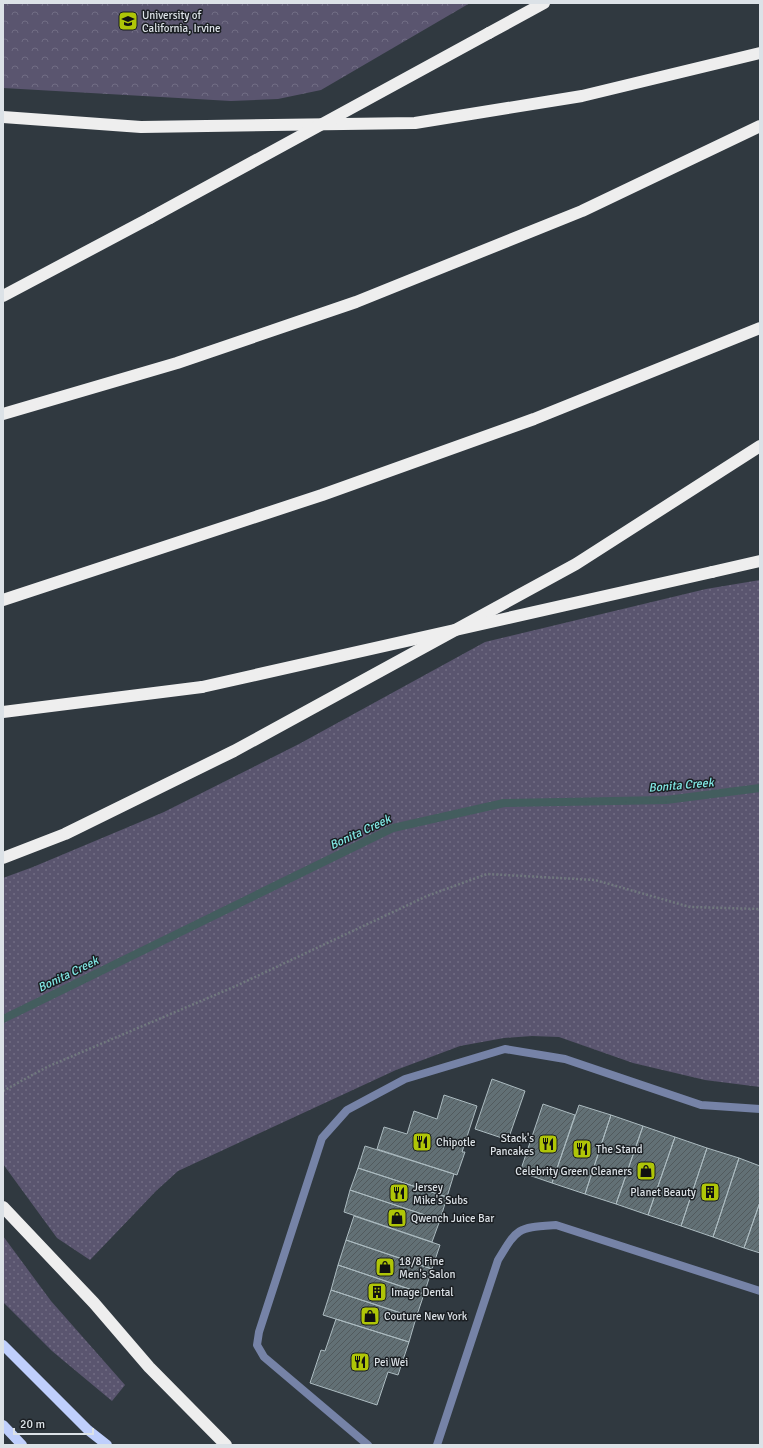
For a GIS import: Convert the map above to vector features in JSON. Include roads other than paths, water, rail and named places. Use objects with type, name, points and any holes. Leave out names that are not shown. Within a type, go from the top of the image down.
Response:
[{"type":"highway","points":[[3,296],[150,218],[544,3]]},
{"type":"highway","points":[[3,117],[141,127],[415,123],[582,96],[760,54]]},
{"type":"highway","points":[[3,414],[177,363],[356,302],[582,211],[760,126]]},
{"type":"highway","points":[[3,600],[322,495],[534,419],[760,328]]},
{"type":"highway","points":[[3,858],[65,834],[255,740],[576,564],[760,446]]},
{"type":"highway","points":[[3,712],[202,687],[760,561]]},
{"type":"highway","points":[[4,1209],[94,1303],[149,1367],[226,1445]]},
{"type":"main road","points":[[3,1345],[88,1430],[106,1445]]},
{"type":"main road","points":[[3,1424],[22,1445]]},
{"type":"lane","points":[[368,1445],[264,1357],[257,1345],[259,1332],[322,1138],[347,1110],[405,1079],[505,1049],[566,1059],[702,1105],[760,1109]]},
{"type":"lane","points":[[437,1445],[498,1260],[512,1236],[526,1227],[556,1226],[760,1291]]},
{"type":"waterway","name":"Bonita Creek","points":[[3,1019],[393,828],[504,803],[666,800],[760,788]]},
{"type":"place","name":"University of California, Irvine","points":[[128,21]]},
{"type":"place","name":"Chipotle","points":[[422,1142]]},
{"type":"place","name":"Stack's Pancakes","points":[[548,1144]]},
{"type":"place","name":"The Stand","points":[[582,1149]]},
{"type":"place","name":"Celebrity Green Cleaners","points":[[646,1171]]},
{"type":"place","name":"Planet Beauty","points":[[710,1192]]},
{"type":"place","name":"Jersey Mike's Subs","points":[[399,1193]]},
{"type":"place","name":"Qwench Juice Bar","points":[[397,1218]]},
{"type":"place","name":"18/8 Fine Men's Salon","points":[[385,1267]]},
{"type":"place","name":"Image Dental","points":[[377,1292]]},
{"type":"place","name":"Couture New York","points":[[370,1316]]},
{"type":"place","name":"Pei Wei","points":[[360,1362]]}]
